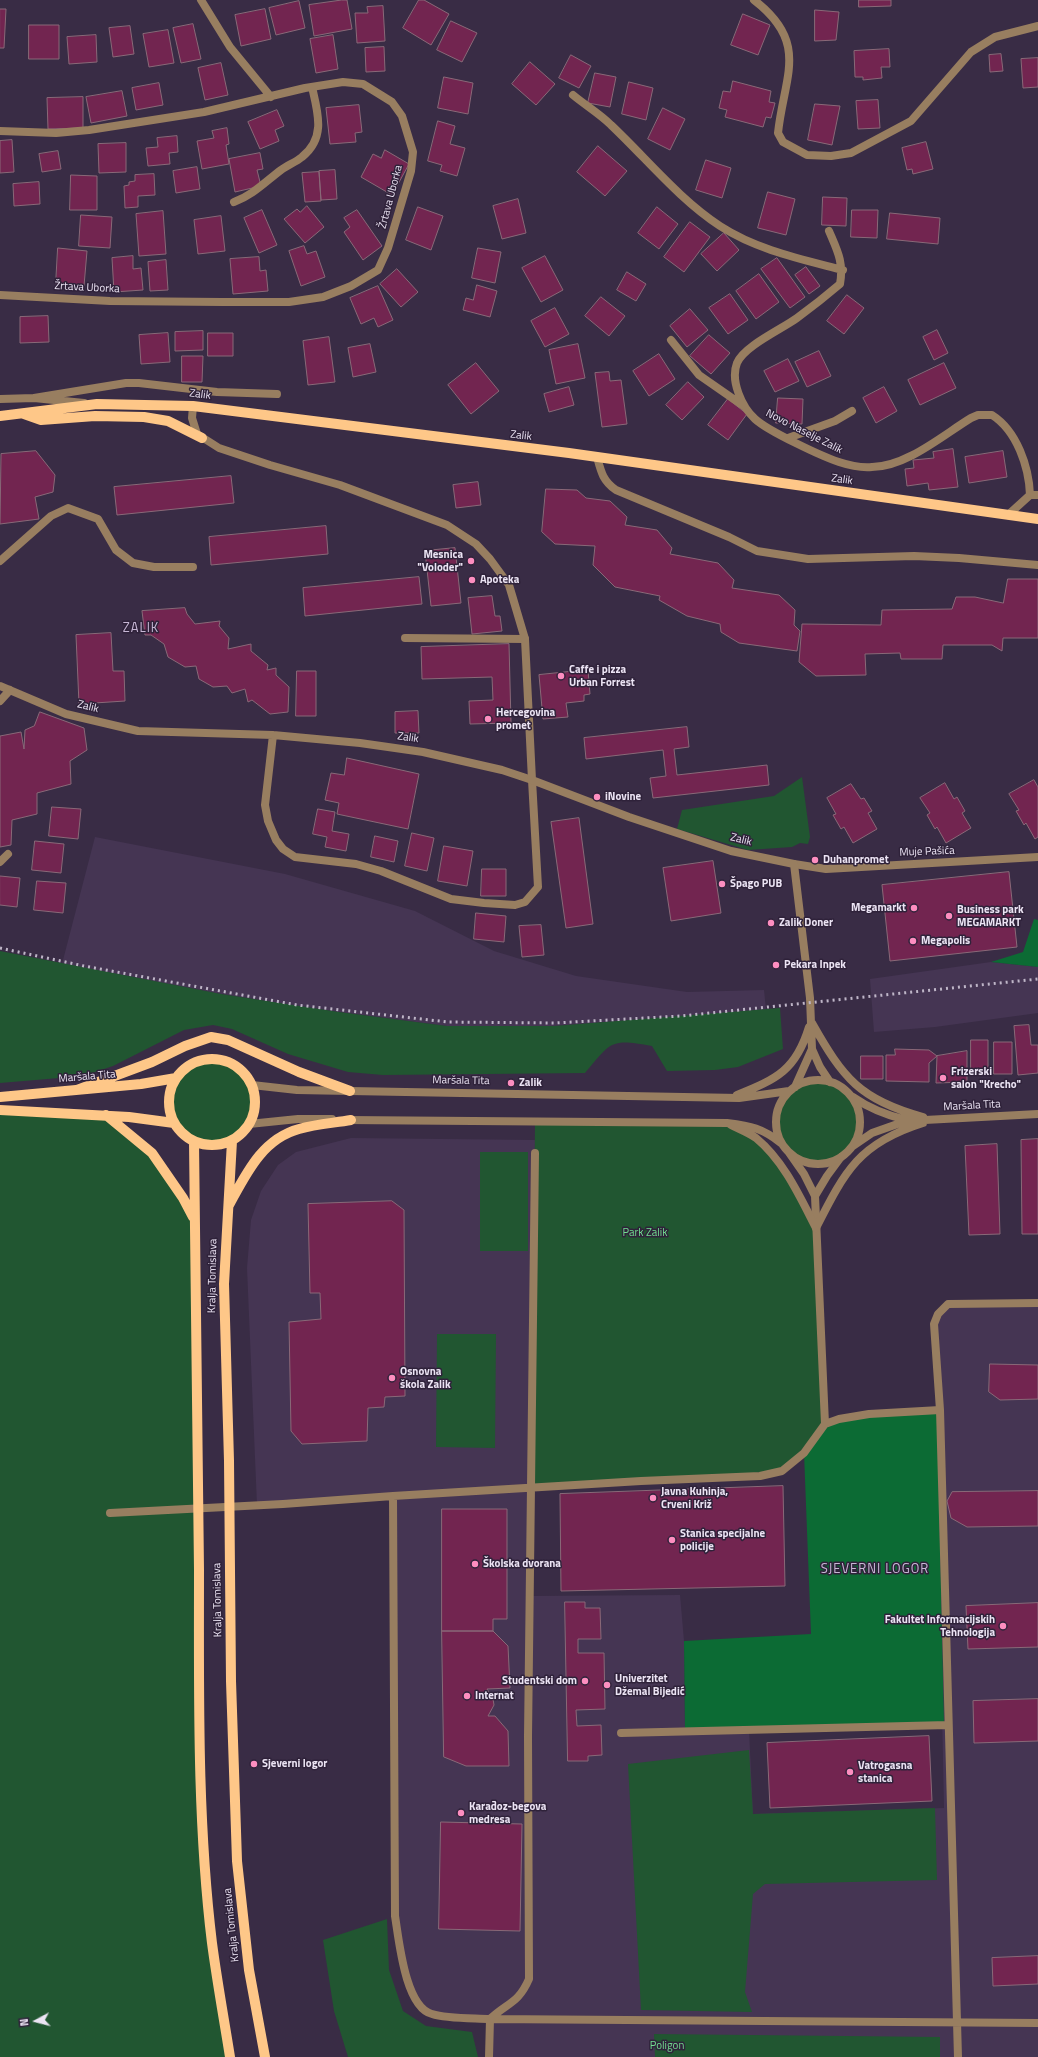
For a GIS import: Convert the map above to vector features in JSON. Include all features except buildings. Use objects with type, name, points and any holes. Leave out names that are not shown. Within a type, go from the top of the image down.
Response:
[{"type":"main road","name":"Zalik","points":[[0,416],[97,404],[193,406],[569,453],[1038,519]]},
{"type":"main road","points":[[23,414],[41,420],[95,416],[144,417],[168,421],[202,438]]},
{"type":"main road","points":[[77,1090],[152,1062],[185,1046],[211,1038],[228,1040],[299,1072],[350,1091]]},
{"type":"main road","points":[[216,1060],[235,1066],[244,1074],[252,1085],[255,1105],[249,1124],[242,1133],[232,1141],[220,1145],[207,1145],[194,1142],[183,1134],[174,1123],[170,1112],[169,1100],[176,1078],[185,1068],[197,1062],[216,1060]]},
{"type":"main road","name":"Maršala Tita","points":[[0,1097],[141,1084],[176,1078]]},
{"type":"main road","points":[[0,1110],[148,1118],[174,1123]]},
{"type":"main road","points":[[106,1115],[152,1153],[177,1188],[194,1219]]},
{"type":"main road","points":[[227,1209],[258,1156],[273,1140],[298,1129],[350,1120]]},
{"type":"main road","name":"Kralja Tomislava","points":[[232,1141],[224,1284],[231,1673],[237,1861],[250,1970],[262,2045],[266,2057]]},
{"type":"main road","name":"Kralja Tomislava","points":[[194,1142],[200,1735],[206,1871],[212,1943],[230,2057]]},
{"type":"street","points":[[201,0],[230,47],[271,97]]},
{"type":"street","points":[[754,0],[766,10],[779,25],[789,45],[790,68],[780,114],[778,132],[782,142],[807,155],[831,156],[851,152],[904,125],[911,121],[971,52],[995,37],[1038,26]]},
{"type":"street","name":"Žrtava Uborka","points":[[0,131],[56,133],[89,130],[204,112],[312,87],[343,82],[363,84],[392,102],[402,116],[414,152],[411,171],[388,248],[378,270],[351,286],[322,297],[289,302],[110,301],[0,295]]},
{"type":"street","points":[[234,202],[245,198],[264,186],[282,170],[302,158],[312,148],[320,127],[312,87]]},
{"type":"street","points":[[573,95],[611,124],[680,193],[720,226],[754,245],[843,270],[840,258],[829,231]]},
{"type":"street","name":"Novo Naselje Zalik","points":[[843,270],[840,284],[796,319],[745,353],[737,364],[735,382],[748,409],[757,420],[788,438],[839,462],[872,467],[889,464],[909,456],[971,418],[978,415],[992,415],[1006,428],[1017,446],[1025,463],[1034,495],[1008,515]]},
{"type":"street","name":"Novo Naselje Zalik","points":[[671,340],[699,375],[748,409]]},
{"type":"street","points":[[34,398],[126,383],[139,383],[217,392],[277,394]]},
{"type":"street","points":[[0,399],[34,398],[97,404]]},
{"type":"street","points":[[193,406],[192,418],[194,427],[202,438],[219,448],[270,465],[340,485],[447,525],[476,544],[500,571],[509,585],[525,638],[538,887],[525,902],[515,905],[451,899],[381,871],[356,864],[295,857],[283,849],[276,840],[268,821],[264,805],[273,735]]},
{"type":"street","points":[[788,438],[835,421],[852,411]]},
{"type":"street","points":[[597,457],[602,477],[608,485],[616,490],[729,537],[756,551],[808,559],[914,556],[1038,564]]},
{"type":"street","points":[[0,561],[51,516],[68,508],[98,519],[116,550],[133,563],[154,567],[193,567]]},
{"type":"street","points":[[405,638],[525,638]]},
{"type":"street","name":"Zalik","points":[[0,686],[66,714],[138,731],[273,735],[360,743],[423,752],[502,770],[629,817],[731,851],[794,864]]},
{"type":"street","points":[[0,700],[10,690]]},
{"type":"street","points":[[0,862],[8,854]]},
{"type":"street","name":"Muje Pašića","points":[[794,864],[826,869],[1038,857]]},
{"type":"street","points":[[794,864],[810,998],[812,1049],[830,1082]]},
{"type":"street","points":[[731,1098],[767,1083],[780,1074],[796,1059],[811,1020]]},
{"type":"street","points":[[811,1020],[831,1056],[844,1074],[870,1097],[896,1110],[933,1120]]},
{"type":"street","points":[[781,1143],[776,1130],[776,1116],[780,1102],[792,1089],[812,1049]]},
{"type":"street","points":[[792,1089],[806,1081],[818,1080],[830,1082],[842,1087],[851,1096],[858,1109],[860,1122],[858,1136],[851,1148],[841,1157],[827,1176],[815,1196]]},
{"type":"street","name":"Maršala Tita","points":[[252,1085],[298,1090],[731,1098],[765,1096],[792,1089]]},
{"type":"street","name":"Maršala Tita","points":[[851,1096],[869,1108],[884,1115],[906,1121]]},
{"type":"street","name":"Maršala Tita","points":[[851,1148],[872,1132],[906,1121],[1038,1114]]},
{"type":"street","points":[[249,1124],[298,1119],[727,1123],[751,1126],[766,1132],[781,1143],[790,1154],[804,1174],[815,1196],[825,1424]]},
{"type":"street","points":[[816,1228],[848,1168],[864,1152],[892,1134],[933,1120]]},
{"type":"street","points":[[727,1123],[755,1138],[770,1153],[793,1184],[816,1228]]},
{"type":"street","points":[[490,2057],[490,2019],[501,2009],[516,2000],[524,1991],[529,1979],[528,1736],[535,1153]]},
{"type":"street","points":[[790,1154],[802,1161],[815,1164],[829,1163],[841,1157]]},
{"type":"street","points":[[958,2057],[940,1410],[934,1324],[938,1314],[948,1304],[1038,1304]]},
{"type":"street","points":[[110,1513],[760,1476],[782,1472],[804,1453],[825,1424],[839,1419],[869,1414],[940,1410]]},
{"type":"street","points":[[394,1496],[395,1916],[403,1961],[414,1999],[418,2006],[432,2014],[490,2019],[1038,2023]]},
{"type":"street","points":[[621,1733],[948,1725]]},
{"type":"shaded area","points":[[95,837],[285,874],[415,911],[494,951],[576,976],[687,992],[764,990],[766,1010],[554,1026],[447,1026],[339,1012],[221,994],[62,964]]},
{"type":"shaded area","points":[[991,962],[1038,967],[1038,1013],[935,1027],[874,1032],[870,979]]},
{"type":"shaded area","points":[[351,1138],[535,1140],[530,1596],[680,1595],[684,1641],[685,1731],[749,1730],[753,1814],[944,1808],[934,1324],[948,1304],[1038,1301],[1038,2057],[489,2057],[490,2019],[432,2015],[412,1992],[395,1916],[393,1496],[257,1505],[247,1268],[251,1220],[261,1191],[278,1165],[296,1152]]},
{"type":"green space","points":[[802,777],[810,837],[808,844],[800,843],[792,847],[748,850],[677,829],[682,810],[774,796]]},
{"type":"green space","points":[[1034,919],[1038,920],[1038,967],[991,962],[1023,952]]},
{"type":"green space","points":[[0,951],[221,994],[339,1012],[447,1026],[554,1026],[780,1008],[783,1049],[738,1067],[715,1070],[667,1071],[652,1046],[627,1042],[612,1045],[585,1073],[383,1075],[348,1072],[288,1054],[232,1029],[213,1025],[184,1030],[113,1066],[83,1076],[0,1083]]},
{"type":"green space","points":[[212,1062],[227,1065],[240,1074],[249,1087],[252,1102],[249,1117],[240,1130],[227,1139],[212,1142],[197,1139],[184,1130],[175,1117],[172,1102],[175,1087],[184,1074],[197,1065]]},
{"type":"green space","points":[[817,1082],[832,1085],[845,1094],[854,1107],[857,1122],[854,1137],[845,1150],[832,1159],[817,1162],[802,1159],[789,1150],[780,1137],[777,1122],[780,1107],[789,1094],[802,1085]]},
{"type":"green space","points":[[0,1110],[106,1115],[147,1148],[194,1219],[206,1871],[230,2057],[0,2057]]},
{"type":"green space","name":"Park Zalik","points":[[535,1121],[727,1123],[755,1138],[770,1153],[816,1228],[825,1424],[782,1471],[532,1488]]},
{"type":"green space","points":[[480,1152],[528,1152],[528,1251],[480,1251]]},
{"type":"green space","points":[[437,1334],[496,1334],[495,1448],[436,1447]]},
{"type":"green space","points":[[937,1410],[944,1725],[685,1732],[684,1641],[811,1634],[804,1453],[817,1432],[839,1419]]},
{"type":"green space","points":[[749,1750],[753,1814],[935,1808],[937,1880],[765,1884],[753,1894],[745,1992],[752,2012],[641,2010],[628,1764]]},
{"type":"green space","points":[[387,1919],[389,1970],[403,2011],[426,2026],[472,2032],[478,2057],[348,2057],[334,2011],[323,1940]]},
{"type":"green space","name":"Poligon","points":[[654,2034],[940,2037],[940,2057],[655,2057]]},
{"type":"railway","points":[[0,948],[84,966],[297,1005],[448,1022],[555,1023],[681,1016],[1038,979]]},
{"type":"place","name":"Mesnica \"Voloder\"","points":[[471,561]]},
{"type":"place","name":"Apoteka","points":[[472,580]]},
{"type":"place","name":"Caffe i pizza Urban Forrest","points":[[561,676]]},
{"type":"place","name":"Hercegovina promet","points":[[488,719]]},
{"type":"place","name":"iNovine","points":[[597,797]]},
{"type":"place","name":"Duhanpromet","points":[[815,860]]},
{"type":"place","name":"Špago PUB","points":[[722,884]]},
{"type":"place","name":"Megamarkt","points":[[914,908]]},
{"type":"place","name":"Business park MEGAMARKT","points":[[949,916]]},
{"type":"place","name":"Zalik Doner","points":[[771,923]]},
{"type":"place","name":"Megapolis","points":[[913,941]]},
{"type":"place","name":"Pekara Inpek","points":[[776,965]]},
{"type":"place","name":"Frizerski salon \"Krecho\"","points":[[943,1078]]},
{"type":"place","name":"Zalik","points":[[511,1083]]},
{"type":"place","name":"Osnovna škola Zalik","points":[[392,1378]]},
{"type":"place","name":"Javna Kuhinja, Crveni Križ","points":[[653,1498]]},
{"type":"place","name":"Stanica specijalne policije","points":[[672,1540]]},
{"type":"place","name":"Školska dvorana","points":[[475,1564]]},
{"type":"place","name":"Fakultet Informacijskih Tehnologija","points":[[1003,1626]]},
{"type":"place","name":"Studentski dom","points":[[585,1681]]},
{"type":"place","name":"Univerzitet Džemal Bijedić","points":[[607,1685]]},
{"type":"place","name":"Internat","points":[[467,1696]]},
{"type":"place","name":"Sjeverni logor","points":[[254,1764]]},
{"type":"place","name":"Vatrogasna stanica","points":[[850,1772]]},
{"type":"place","name":"Karađoz-begova medresa","points":[[461,1813]]},
{"type":"district","name":"ZALIK","points":[[141,629]]},
{"type":"district","name":"SJEVERNI LOGOR","points":[[875,1570]]}]
